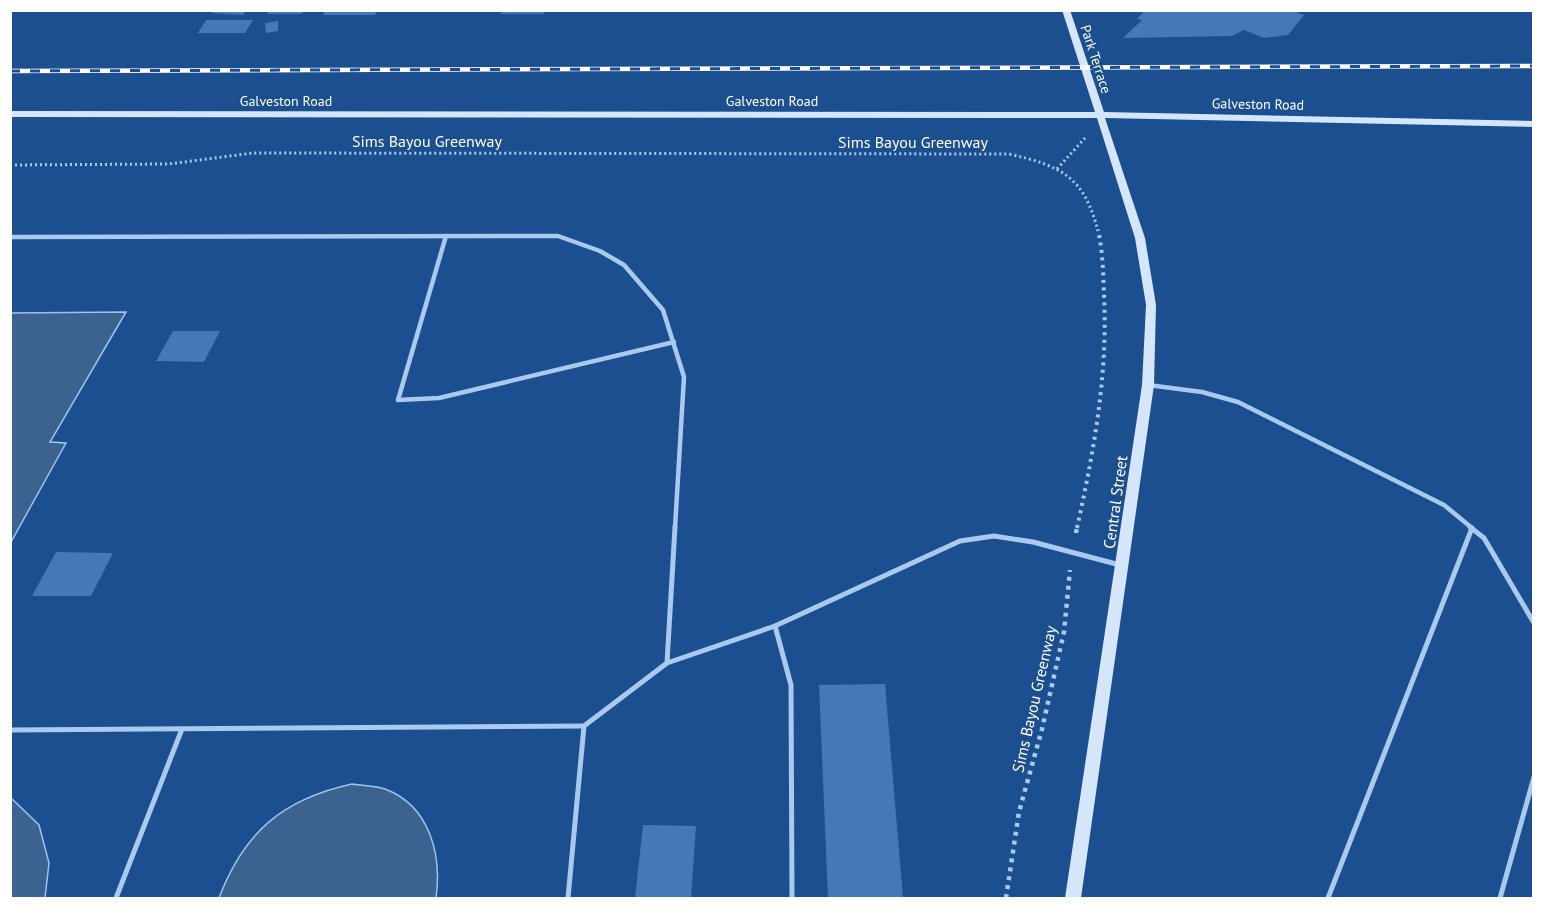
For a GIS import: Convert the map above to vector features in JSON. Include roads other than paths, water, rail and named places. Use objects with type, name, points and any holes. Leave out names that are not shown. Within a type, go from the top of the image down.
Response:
[{"type":"main road","name":"Park Terrace","points":[[1066,10],[1100,115]]},
{"type":"main road","name":"Galveston Road","points":[[10,114],[1100,115],[1424,119],[1533,124]]},
{"type":"main road","name":"Central Street","points":[[1073,898],[1149,385],[1150,305],[1140,238],[1100,115]]},
{"type":"lane","points":[[446,236],[398,400],[439,398],[674,342]]},
{"type":"lane","points":[[10,237],[558,236],[600,251],[624,265],[663,309],[684,376],[667,663]]},
{"type":"lane","points":[[1149,385],[1202,392],[1238,402],[1444,505],[1484,537],[1533,624]]},
{"type":"lane","points":[[1328,898],[1472,528]]},
{"type":"lane","points":[[10,730],[584,726],[667,663],[775,626],[960,541],[994,536],[1122,566]]},
{"type":"lane","points":[[775,626],[791,685],[792,898]]},
{"type":"lane","points":[[567,898],[584,726]]},
{"type":"lane","points":[[116,898],[182,729]]},
{"type":"lane","points":[[1500,898],[1533,777]]},
{"type":"water","points":[[126,312],[50,442],[66,443],[11,542],[11,313]]},
{"type":"water","points":[[352,784],[385,789],[413,807],[430,834],[434,849],[437,865],[436,898],[219,898],[241,854],[269,822],[286,809],[306,799]]},
{"type":"water","points":[[11,798],[39,825],[49,863],[45,898],[11,898]]},
{"type":"railway","points":[[10,71],[1534,66]]}]
